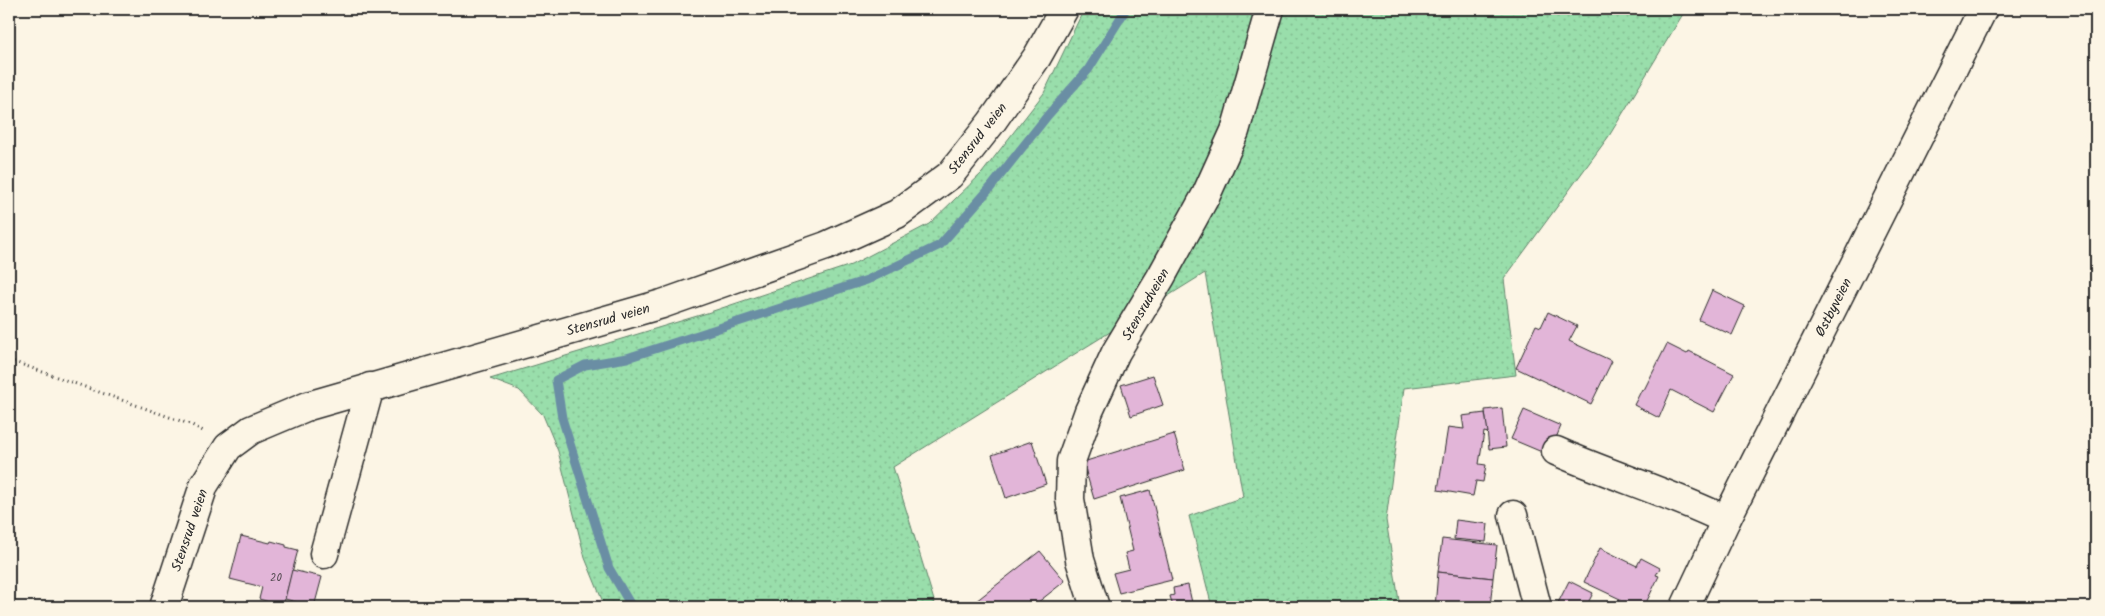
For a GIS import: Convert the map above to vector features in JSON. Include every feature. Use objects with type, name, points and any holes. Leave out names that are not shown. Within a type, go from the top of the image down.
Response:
[{"type":"street","name":"Stensrud veien","points":[[164,607],[204,485],[228,447],[251,430],[308,406],[662,304],[826,246],[897,214],[950,175],[991,122],[1037,57],[1064,9]]},
{"type":"street","name":"Stensrudveien","points":[[1094,607],[1080,560],[1070,499],[1070,461],[1089,411],[1116,352],[1206,195],[1235,131],[1270,9]]},
{"type":"street","name":"Østbyveien","points":[[1685,607],[1726,520],[1983,9]]},
{"type":"street","points":[[324,554],[370,387]]},
{"type":"street","points":[[1556,451],[1604,472],[1708,511],[1726,520]]},
{"type":"street","points":[[1513,515],[1537,607]]},
{"type":"path","points":[[9,360],[192,425],[228,447]]},
{"type":"green space","points":[[1084,9],[1686,9],[1609,136],[1504,279],[1516,375],[1404,388],[1386,520],[1400,607],[1212,607],[1189,516],[1243,497],[1205,273],[893,467],[936,607],[605,607],[585,558],[558,451],[543,415],[519,390],[490,379],[707,313],[851,265],[929,224],[982,173],[1044,93]]},
{"type":"building","points":[[1712,290],[1745,306],[1732,335],[1699,320]]},
{"type":"building","points":[[1548,312],[1577,326],[1569,341],[1612,361],[1591,404],[1516,368],[1536,325],[1541,327]]},
{"type":"building","points":[[1667,344],[1687,354],[1689,351],[1734,374],[1714,412],[1671,390],[1659,418],[1634,405],[1642,389],[1644,390]]},
{"type":"building","points":[[1153,375],[1163,405],[1131,416],[1121,385]]},
{"type":"building","points":[[1502,408],[1506,447],[1489,449],[1485,410]]},
{"type":"building","points":[[1524,410],[1561,426],[1549,455],[1511,439]]},
{"type":"building","points":[[1485,413],[1488,433],[1484,432],[1479,464],[1486,465],[1483,482],[1476,481],[1473,496],[1438,490],[1448,427],[1464,429],[1462,416]]},
{"type":"building","points":[[1174,434],[1185,470],[1094,499],[1083,462]]},
{"type":"building","points":[[1032,441],[1046,484],[1006,498],[992,455]]},
{"type":"building","points":[[1150,490],[1172,580],[1119,593],[1113,573],[1129,569],[1125,553],[1133,551],[1120,498]]},
{"type":"building","points":[[1456,520],[1488,524],[1486,542],[1454,539]]},
{"type":"building","points":[[241,536],[270,543],[271,541],[298,550],[283,606],[259,599],[262,587],[230,579]]},
{"type":"building","points":[[1442,539],[1497,545],[1493,578],[1438,572]]},
{"type":"building","points":[[1600,548],[1637,566],[1641,558],[1660,568],[1656,575],[1659,576],[1644,607],[1616,607],[1620,599],[1584,582]]},
{"type":"building","points":[[1040,551],[1065,581],[1032,607],[973,607],[971,605]]},
{"type":"building","points":[[292,570],[322,577],[314,607],[285,599]]},
{"type":"building","points":[[1438,572],[1493,578],[1490,607],[1435,607]]},
{"type":"building","points":[[1569,581],[1593,593],[1586,607],[1556,607]]},
{"type":"building","points":[[1188,585],[1193,607],[1173,607],[1170,596],[1174,595],[1173,588]]},
{"type":"waterway","points":[[632,607],[609,568],[562,418],[556,380],[585,365],[627,358],[867,280],[940,245],[1088,70],[1126,9]]}]
